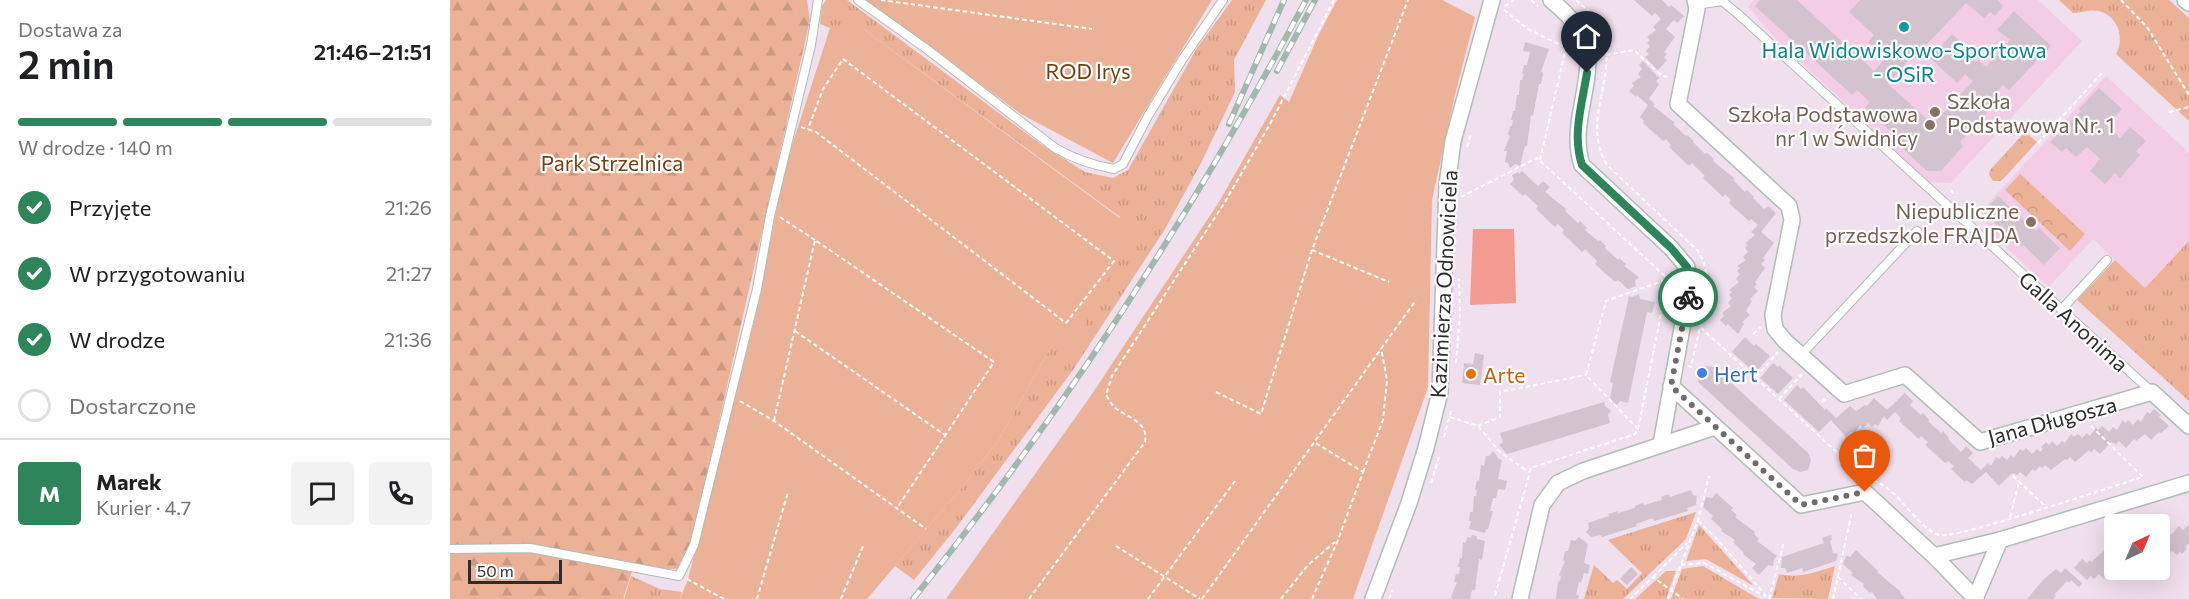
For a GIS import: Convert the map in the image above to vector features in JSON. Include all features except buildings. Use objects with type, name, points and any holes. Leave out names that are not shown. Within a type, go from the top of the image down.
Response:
[{"type":"street","name":"Kazimierza Odnowiciela","points":[[1373,599],[1412,492],[1440,392],[1445,200],[1453,141],[1492,0]]},
{"type":"street","points":[[2185,0],[2189,3]]},
{"type":"street","points":[[1545,3],[1569,15],[1583,36],[1587,52],[1587,73],[1577,130],[1578,152],[1582,165],[1671,248],[1687,267],[1690,284],[1661,444]]},
{"type":"street","points":[[1695,3],[1678,104],[1789,206],[1792,220],[1769,327]]},
{"type":"street","name":"Jana Długosza","points":[[1769,327],[1844,394],[1905,375],[1980,442],[2152,392]]},
{"type":"street","points":[[1671,386],[1801,505],[1865,492],[1934,556],[1975,599],[2000,540]]},
{"type":"street","points":[[2152,392],[2189,426]]},
{"type":"street","points":[[1520,599],[1542,505],[1558,483],[1583,471],[1715,427]]},
{"type":"street","points":[[1934,556],[2000,540],[2189,483]]},
{"type":"lane","points":[[450,549],[530,548],[679,576],[694,545],[757,289],[771,211],[793,122],[818,0]]},
{"type":"lane","points":[[858,0],[928,50],[1055,148],[1093,166],[1114,169],[1123,164],[1148,116],[1182,60],[1223,0]]},
{"type":"lane","name":"Galla Anonima","points":[[1695,3],[1722,1],[1738,14],[2152,392]]},
{"type":"lane","points":[[1801,355],[1917,231]]},
{"type":"lane","points":[[2061,310],[2107,260]]},
{"type":"path","points":[[881,0],[1092,29]]},
{"type":"path","points":[[1029,599],[1145,442],[1147,433],[1143,426],[1112,406],[1106,394],[1112,376],[1225,202],[1270,124],[1334,0]]},
{"type":"path","points":[[1216,392],[1261,414],[1312,250],[1408,0]]},
{"type":"path","points":[[1531,0],[1545,3]]},
{"type":"path","points":[[1576,0],[1589,12],[1600,28],[1606,55],[1606,70],[1596,121],[1599,152],[1607,165],[1698,251],[1706,265],[1709,282],[1691,367],[1674,363]]},
{"type":"path","points":[[2121,0],[2147,27],[2189,95]]},
{"type":"path","points":[[1504,10],[1528,29],[1566,48]]},
{"type":"path","points":[[1539,160],[1566,48],[1560,24]]},
{"type":"path","points":[[1606,55],[1634,50],[1662,76],[1679,79]]},
{"type":"path","points":[[793,122],[808,129],[816,132],[1066,323],[1114,261],[843,59],[823,89],[808,129]]},
{"type":"path","points":[[2038,143],[2103,72]]},
{"type":"path","points":[[2169,112],[2189,107]]},
{"type":"path","points":[[1459,198],[1538,158],[1668,279]]},
{"type":"path","points":[[771,211],[994,362],[897,508]]},
{"type":"path","points":[[774,421],[815,240]]},
{"type":"path","points":[[1312,250],[1389,282]]},
{"type":"path","points":[[1455,370],[1460,314],[1458,272]]},
{"type":"path","points":[[1586,375],[1606,301],[1668,279]]},
{"type":"path","points":[[1494,599],[1531,468],[1635,434],[1638,429],[1668,279]]},
{"type":"path","points":[[1116,546],[1166,575],[1201,599],[1416,300]]},
{"type":"path","points":[[1700,327],[1865,478],[1884,485],[1937,535],[1953,535],[2143,477],[2094,429]]},
{"type":"path","points":[[1753,334],[1769,327]]},
{"type":"path","points":[[795,331],[946,435]]},
{"type":"path","points":[[1312,599],[1338,540],[1383,420],[1387,380],[1382,348]]},
{"type":"path","points":[[1755,378],[1774,356]]},
{"type":"path","points":[[1779,400],[1804,372]]},
{"type":"path","points":[[1478,426],[1500,417],[1500,392],[1586,375]]},
{"type":"path","points":[[1586,375],[1638,429]]},
{"type":"path","points":[[1822,402],[1829,394]]},
{"type":"path","points":[[729,396],[774,421],[926,529]]},
{"type":"path","points":[[1444,439],[1451,408]]},
{"type":"path","points":[[1450,417],[1478,426],[1500,452],[1530,473]]},
{"type":"path","points":[[1314,442],[1363,472]]},
{"type":"path","points":[[1431,482],[1441,450]]},
{"type":"path","points":[[1668,599],[1698,520],[1709,476]]},
{"type":"path","points":[[2013,476],[2046,507]]},
{"type":"path","points":[[1148,599],[1236,481]]},
{"type":"path","points":[[2010,518],[2019,482]]},
{"type":"path","points":[[757,599],[788,492]]},
{"type":"path","points":[[1833,599],[1852,511]]},
{"type":"path","points":[[1698,520],[1769,599]]},
{"type":"path","points":[[1281,599],[1308,565],[1338,540]]},
{"type":"path","points":[[1630,599],[1689,541]]},
{"type":"path","points":[[1769,599],[1784,542]]},
{"type":"path","points":[[841,599],[863,546]]},
{"type":"path","points":[[1681,565],[1704,563],[1769,599]]},
{"type":"path","points":[[679,576],[724,599]]},
{"type":"path","points":[[1653,577],[1683,599]]},
{"type":"path","points":[[1838,577],[1861,599]]},
{"type":"path","points":[[1389,599],[1393,588]]},
{"type":"shaded area","name":"Szkoła Podstawowa Nr. 1","points":[[1754,0],[2038,0],[2082,41],[1951,183],[1929,182],[1777,40],[1748,7]]},
{"type":"shaded area","points":[[2106,76],[2189,153],[2189,241],[2145,288],[2093,239],[2049,287],[1992,234],[1981,211]]},
{"type":"shaded area","points":[[1473,229],[1514,229],[1516,303],[1470,305]]},
{"type":"green space","name":"Park Strzelnica","points":[[450,0],[807,0],[810,20],[686,560],[677,569],[633,568],[623,599],[450,599]]},
{"type":"green space","points":[[826,0],[847,0],[1042,145],[1085,172],[1113,178],[1128,170],[1197,48],[1232,0],[1266,0],[1234,60],[1235,92],[1201,163],[1165,229],[1073,370],[956,528],[914,580],[895,566],[998,441],[1120,217],[862,28],[830,28],[820,24],[822,6]]},
{"type":"green space","name":"ROD Irys","points":[[865,0],[1212,0],[1113,163],[1021,114]]},
{"type":"green space","points":[[1337,0],[1442,0],[1475,17],[1432,200],[1428,387],[1353,599],[946,599],[1090,397],[1219,202],[1280,95],[1289,102],[1319,34]]},
{"type":"green space","points":[[2059,0],[2169,0],[2189,18],[2189,121],[2116,54],[2120,34],[2111,17],[2095,11],[2073,13]]},
{"type":"green space","points":[[830,28],[862,28],[1136,230],[1087,318],[1072,359],[1052,345],[998,441],[964,485],[867,599],[680,599],[688,579],[754,322],[785,167]]},
{"type":"green space","points":[[2025,132],[2037,142],[2004,178],[2000,181],[1993,181],[1989,175],[1990,170]]},
{"type":"green space","points":[[2020,174],[2085,234],[2070,251],[2005,190]]},
{"type":"green space","points":[[2189,241],[2189,401],[2077,300],[2115,260],[2145,288]]},
{"type":"green space","points":[[1696,512],[1686,539],[1623,599],[1584,599],[1594,565],[1613,583],[1617,580],[1627,589],[1642,573],[1608,540]]},
{"type":"green space","points":[[1699,525],[1754,586],[1706,559],[1686,561]]},
{"type":"green space","points":[[1703,566],[1759,599],[1671,599],[1682,569]]},
{"type":"green space","points":[[1835,566],[1828,599],[1772,598],[1779,574],[1800,575]]},
{"type":"green space","points":[[1666,571],[1676,571],[1666,599],[1635,599]]},
{"type":"green space","points":[[631,576],[660,589],[682,592],[680,599],[624,599]]},
{"type":"railway","points":[[1229,124],[1284,0]]},
{"type":"railway","points":[[913,599],[1022,457],[1124,309],[1218,156],[1306,0]]},
{"type":"railway","points":[[1277,71],[1315,0]]},
{"type":"way so far","points":[[1688,297],[1671,386],[1801,505],[1865,492]]},
{"type":"place","name":"Hala Widowiskowo-Sportowa - OSiR","points":[[1904,27]]},
{"type":"place","name":"Szkoła Podstawowa Nr. 1","points":[[1935,112]]},
{"type":"place","name":"Szkoła Podstawowa nr 1 w Świdnicy","points":[[1930,125]]},
{"type":"place","name":"Niepubliczne przedszkole FRAJDA","points":[[2031,222]]},
{"type":"place","name":"Hert","points":[[1702,373]]},
{"type":"place","name":"Arte","points":[[1471,374]]},
{"type":"route","points":[[1587,73],[1577,130],[1578,152],[1582,165],[1671,248],[1687,267],[1690,284],[1688,297]]}]
